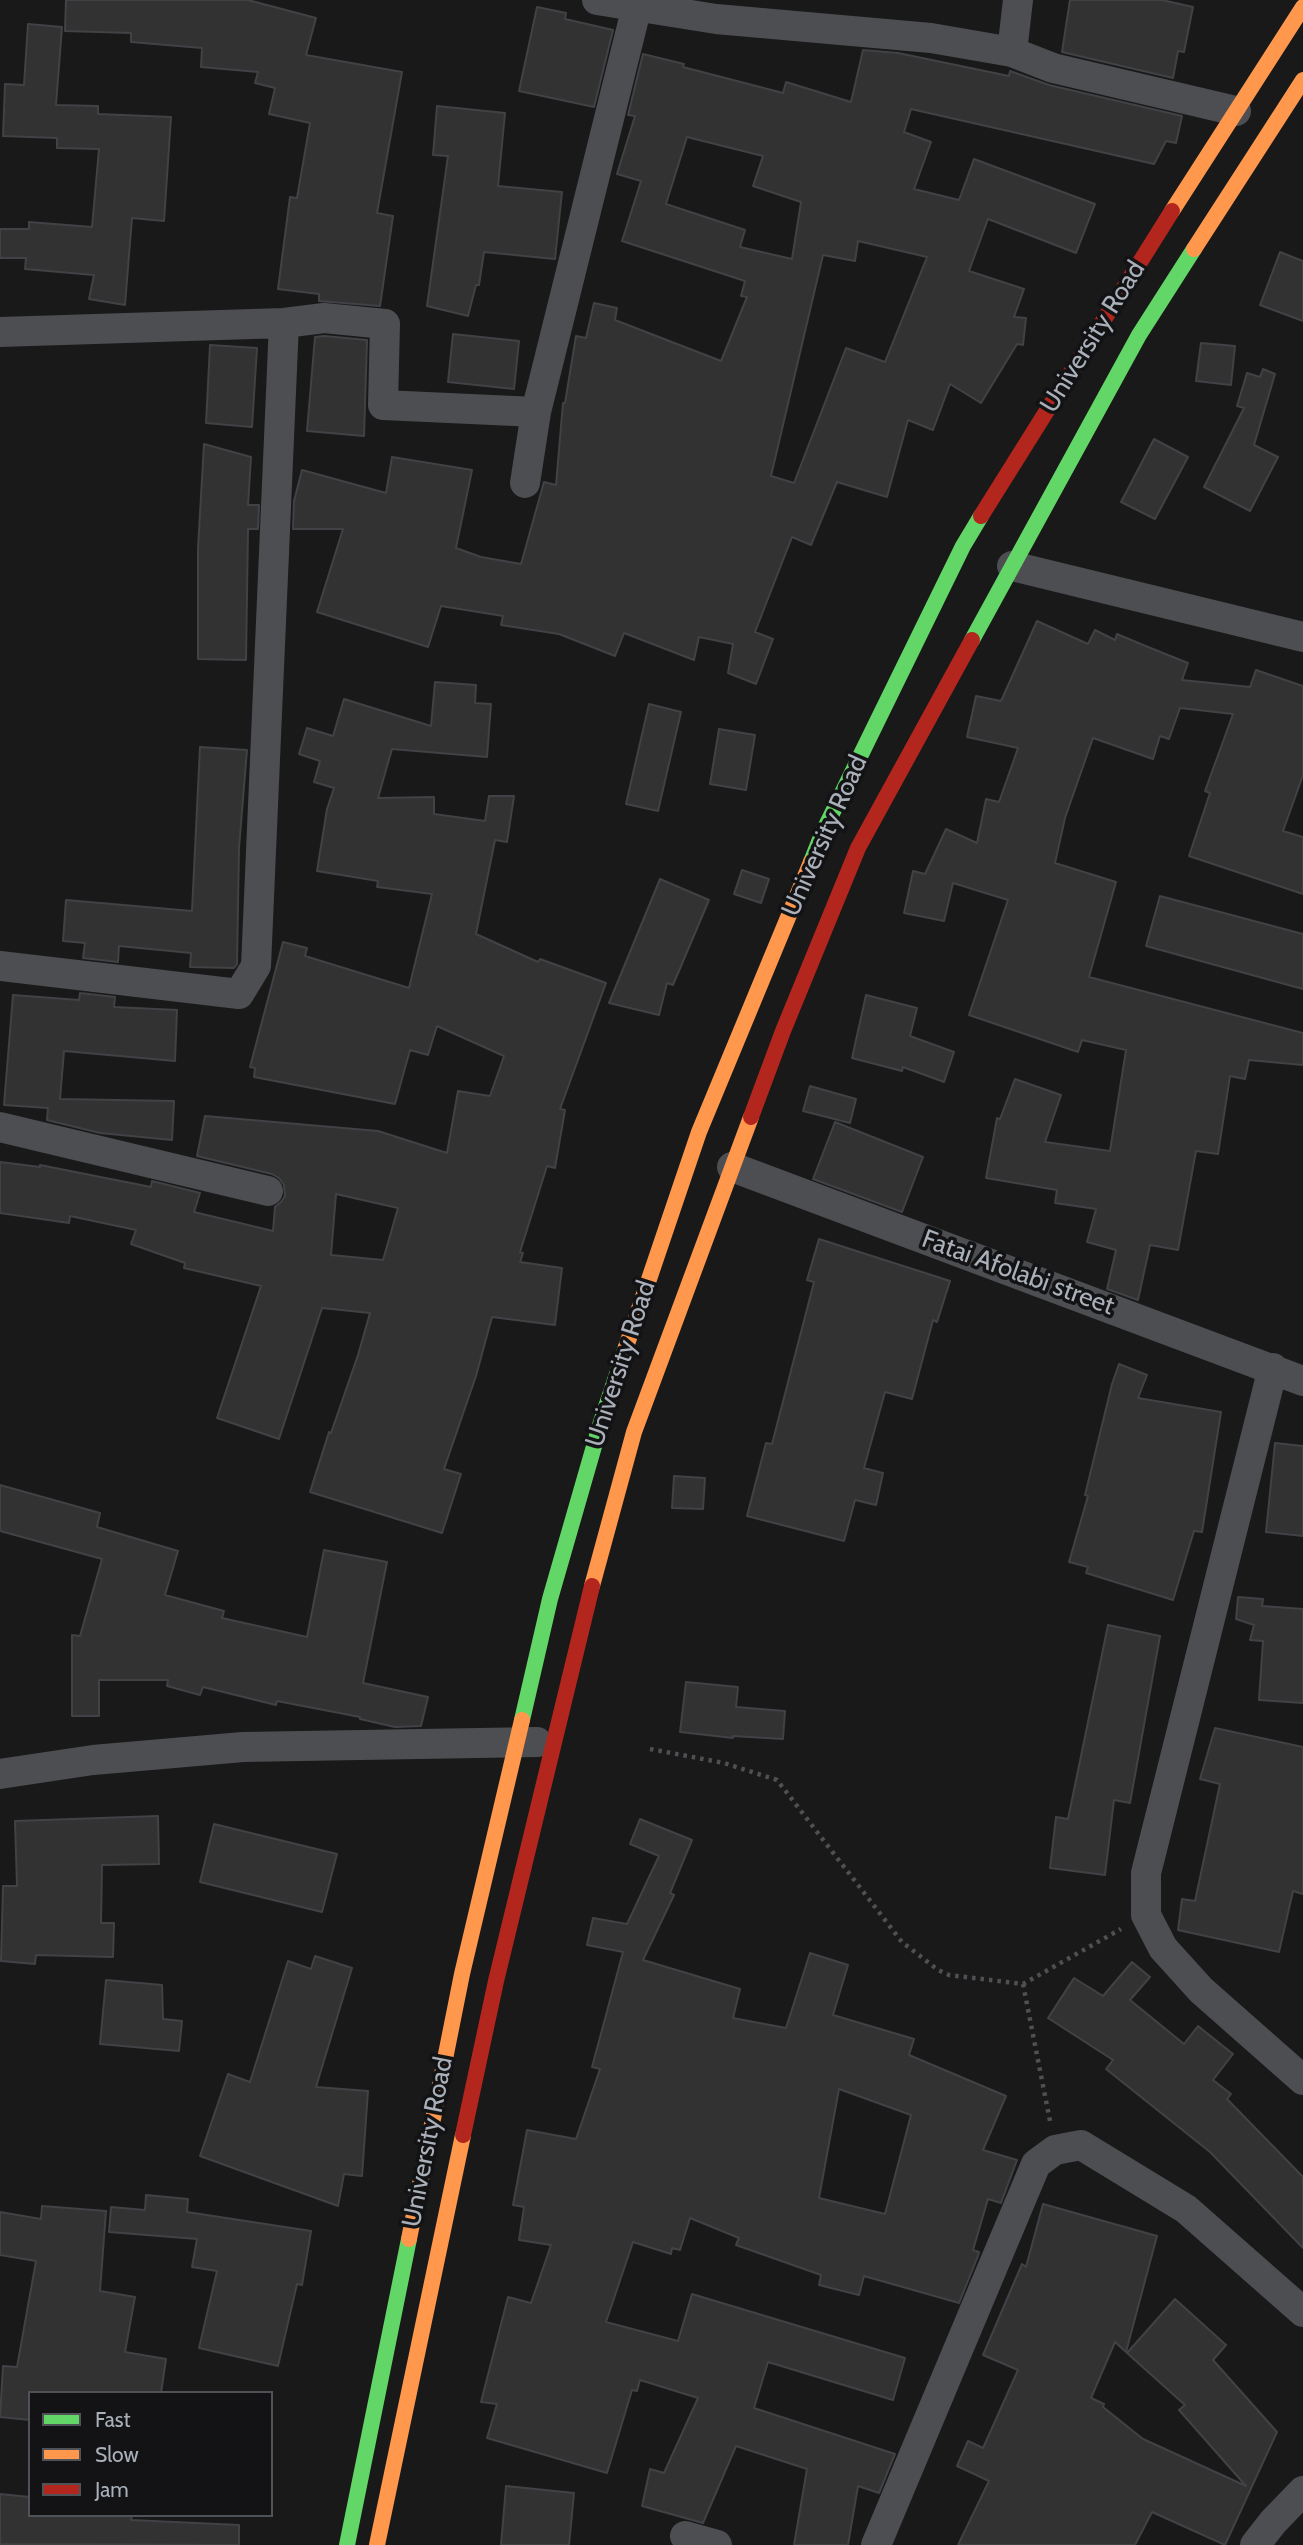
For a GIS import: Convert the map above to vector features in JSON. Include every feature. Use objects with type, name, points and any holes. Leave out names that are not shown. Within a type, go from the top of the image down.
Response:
[{"type":"main road","name":"University Road","points":[[346,2545],[462,1974],[550,1599],[601,1422],[699,1132],[823,832],[963,546],[1106,314],[1303,7]]},
{"type":"main road","name":"University Road","points":[[377,2545],[484,2035],[551,1743],[634,1432],[783,1031],[858,848],[1012,566],[1139,335],[1303,80]]},
{"type":"street","points":[[597,0],[716,19],[931,38],[1012,52],[1053,68],[1236,111]]},
{"type":"street","points":[[1012,52],[1018,0]]},
{"type":"street","points":[[525,483],[536,412],[637,6]]},
{"type":"street","points":[[0,332],[284,323],[324,318],[386,324],[383,405],[536,412]]},
{"type":"street","points":[[0,966],[239,994],[256,966],[284,323]]},
{"type":"street","points":[[1012,566],[1303,637]]},
{"type":"street","points":[[0,1127],[268,1191]]},
{"type":"street","name":"Fatai Afolabi street","points":[[732,1167],[1303,1381]]},
{"type":"street","points":[[1273,1368],[1146,1873],[1146,1915],[1163,1948],[1201,1990],[1303,2080]]},
{"type":"street","points":[[0,1774],[93,1760],[243,1746],[516,1741],[551,1743]]},
{"type":"street","points":[[876,2545],[1036,2164],[1055,2150],[1081,2146],[1186,2209],[1303,2312]]},
{"type":"street","points":[[1255,2545],[1303,2491]]},
{"type":"street","points":[[685,2536],[717,2545]]},
{"type":"path","points":[[650,1749],[724,1763],[777,1780],[902,1942],[938,1970],[949,1975],[1023,1984],[1146,1915]]},
{"type":"path","points":[[1023,1984],[1055,2150]]},
{"type":"building","points":[[66,0],[248,0],[316,18],[306,55],[402,72],[377,213],[393,216],[380,306],[319,301],[319,294],[278,289],[290,197],[297,198],[310,123],[269,114],[275,88],[255,83],[258,72],[201,67],[202,48],[131,42],[131,33],[65,31]]},
{"type":"building","points":[[1070,0],[1162,0],[1193,7],[1184,52],[1178,51],[1173,78],[1062,52]]},
{"type":"building","points":[[537,7],[566,13],[565,19],[613,30],[594,107],[519,91]]},
{"type":"building","points":[[28,24],[62,27],[56,105],[98,106],[98,114],[171,117],[164,221],[132,218],[125,305],[89,299],[94,275],[25,269],[26,258],[0,258],[0,229],[29,229],[29,222],[92,227],[99,149],[57,148],[57,138],[3,136],[5,84],[24,85]]},
{"type":"building","points":[[863,50],[898,53],[1009,76],[1010,71],[1049,85],[1182,116],[1176,143],[1166,141],[1154,164],[911,109],[904,132],[931,142],[914,189],[959,200],[974,159],[1095,204],[1076,253],[988,219],[969,271],[1024,289],[1014,317],[1026,318],[1023,345],[1017,344],[981,403],[950,384],[933,430],[908,420],[887,497],[837,482],[811,545],[792,537],[755,632],[773,639],[756,684],[728,673],[733,644],[699,637],[694,660],[624,633],[615,656],[559,634],[501,625],[503,616],[441,606],[428,647],[317,612],[343,529],[293,529],[294,501],[302,470],[386,493],[392,457],[472,470],[456,548],[481,557],[521,564],[544,482],[556,485],[563,403],[576,336],[586,338],[594,303],[617,308],[615,320],[721,361],[747,297],[741,296],[745,281],[622,241],[641,181],[617,174],[635,116],[628,115],[643,54],[783,93],[786,82],[851,102]],"holes":[[[687,137],[763,156],[753,186],[801,202],[792,259],[740,247],[745,230],[666,204]],[[858,241],[927,257],[885,362],[846,348],[794,483],[771,476],[823,255],[855,261]]]},
{"type":"building","points":[[437,106],[505,113],[498,186],[562,192],[555,259],[484,252],[479,285],[476,285],[468,316],[427,306],[448,156],[433,155]]},
{"type":"building","points":[[1280,252],[1303,261],[1303,321],[1260,305]]},
{"type":"building","points":[[453,334],[519,341],[514,389],[448,382]]},
{"type":"building","points":[[315,337],[367,340],[364,436],[307,431]]},
{"type":"building","points":[[1201,343],[1235,346],[1231,385],[1196,381]]},
{"type":"building","points":[[210,345],[257,348],[252,427],[206,423]]},
{"type":"building","points":[[1263,369],[1275,374],[1254,445],[1278,457],[1250,511],[1204,487],[1244,408],[1237,406],[1247,373],[1260,377]]},
{"type":"building","points":[[1154,439],[1188,457],[1155,519],[1121,502]]},
{"type":"building","points":[[204,444],[251,457],[248,505],[259,505],[258,529],[248,529],[246,660],[198,659],[198,548]]},
{"type":"building","points":[[1037,621],[1088,644],[1095,630],[1115,640],[1117,634],[1188,663],[1182,680],[1250,687],[1256,670],[1303,686],[1303,775],[1283,831],[1303,837],[1303,894],[1189,856],[1210,793],[1205,791],[1233,714],[1180,708],[1169,739],[1160,736],[1153,759],[1093,738],[1065,818],[1055,863],[1116,882],[1089,977],[1303,1033],[1303,1065],[1249,1060],[1245,1079],[1230,1076],[1218,1154],[1196,1151],[1178,1250],[1150,1245],[1138,1300],[1107,1289],[1116,1250],[1087,1242],[1096,1209],[1055,1203],[1057,1190],[986,1178],[997,1118],[1000,1119],[1015,1079],[1061,1095],[1045,1142],[1110,1151],[1126,1050],[1082,1040],[1078,1052],[969,1015],[1008,900],[953,883],[944,921],[904,913],[913,871],[925,874],[946,829],[977,843],[986,799],[999,802],[1018,748],[967,737],[976,696],[1001,701]]},
{"type":"building","points":[[435,682],[476,685],[475,703],[491,704],[487,757],[392,749],[378,798],[434,797],[434,814],[485,821],[489,796],[514,796],[507,842],[495,840],[476,934],[538,962],[540,959],[606,983],[560,1109],[565,1110],[555,1168],[547,1166],[520,1252],[523,1253],[520,1262],[562,1268],[555,1325],[492,1317],[476,1376],[444,1469],[461,1474],[442,1533],[310,1492],[370,1313],[322,1308],[279,1439],[217,1418],[261,1286],[184,1268],[185,1263],[131,1244],[136,1230],[70,1216],[69,1223],[0,1213],[0,1162],[40,1165],[151,1187],[152,1181],[200,1193],[194,1212],[273,1231],[275,1207],[285,1196],[284,1185],[272,1174],[197,1156],[205,1116],[378,1131],[447,1153],[458,1091],[490,1096],[504,1056],[437,1026],[428,1055],[410,1050],[395,1104],[254,1077],[255,1068],[250,1067],[283,942],[307,948],[305,956],[409,988],[432,894],[377,887],[378,881],[317,871],[327,809],[334,788],[314,782],[320,761],[299,754],[307,728],[333,736],[344,699],[431,726]],"holes":[[[336,1194],[398,1208],[383,1260],[331,1255]]]},
{"type":"building","points":[[649,704],[681,712],[658,811],[626,804]]},
{"type":"building","points":[[719,729],[755,735],[746,790],[710,784]]},
{"type":"building","points":[[200,747],[247,750],[239,848],[237,964],[234,968],[190,967],[191,953],[119,946],[118,962],[83,958],[85,943],[63,941],[66,900],[192,911]]},
{"type":"building","points":[[742,870],[769,879],[761,903],[734,894]]},
{"type":"building","points":[[660,879],[709,900],[673,985],[667,983],[659,1015],[609,1003]]},
{"type":"building","points":[[1160,896],[1303,934],[1303,989],[1146,946]]},
{"type":"building","points":[[80,993],[115,997],[114,1007],[177,1010],[175,1061],[64,1051],[60,1099],[174,1101],[172,1140],[100,1133],[47,1120],[48,1108],[4,1105],[13,995],[79,1000]]},
{"type":"building","points":[[866,995],[917,1008],[910,1036],[954,1052],[944,1082],[903,1067],[902,1071],[852,1058]]},
{"type":"building","points":[[810,1086],[856,1099],[850,1123],[803,1111]]},
{"type":"building","points":[[835,1122],[923,1157],[902,1212],[813,1179]]},
{"type":"building","points":[[819,1239],[950,1281],[937,1322],[933,1320],[912,1399],[885,1392],[864,1468],[883,1473],[876,1505],[855,1500],[844,1541],[747,1516],[766,1443],[772,1444],[814,1282],[807,1280]]},
{"type":"building","points":[[1119,1364],[1147,1375],[1138,1398],[1221,1412],[1202,1532],[1194,1531],[1173,1600],[1086,1573],[1088,1567],[1069,1562],[1088,1496],[1085,1495]]},
{"type":"building","points":[[1275,1443],[1303,1446],[1303,1536],[1266,1532]]},
{"type":"building","points":[[674,1476],[705,1478],[703,1509],[672,1508]]},
{"type":"building","points":[[0,1485],[100,1513],[97,1527],[178,1551],[165,1595],[224,1611],[222,1618],[307,1637],[324,1550],[387,1562],[363,1683],[428,1697],[421,1726],[395,1727],[360,1717],[277,1701],[276,1705],[203,1687],[200,1695],[167,1686],[168,1680],[99,1680],[99,1716],[72,1716],[72,1635],[80,1636],[102,1559],[0,1531]]},
{"type":"building","points":[[1238,1597],[1263,1599],[1262,1606],[1303,1609],[1303,1703],[1259,1700],[1263,1641],[1250,1640],[1254,1625],[1236,1619]]},
{"type":"building","points":[[1108,1625],[1160,1636],[1130,1803],[1114,1800],[1105,1875],[1050,1868],[1056,1817],[1068,1819]]},
{"type":"building","points":[[686,1682],[738,1687],[736,1707],[785,1711],[783,1739],[733,1738],[680,1732]]},
{"type":"building","points":[[1215,1728],[1303,1747],[1303,1894],[1293,1891],[1279,1952],[1178,1930],[1182,1899],[1195,1901],[1220,1784],[1200,1779]]},
{"type":"building","points":[[158,1816],[159,1864],[102,1865],[101,1923],[114,1923],[113,1957],[36,1955],[35,1964],[1,1961],[3,1886],[17,1886],[15,1821]]},
{"type":"building","points":[[640,1819],[692,1840],[670,1893],[674,1895],[643,1960],[740,1989],[733,2018],[786,2028],[810,1953],[848,1965],[833,2015],[914,2039],[909,2055],[1006,2096],[983,2150],[1017,2160],[1001,2203],[988,2199],[973,2250],[979,2252],[978,2256],[959,2303],[864,2276],[859,2295],[819,2285],[821,2275],[736,2245],[739,2238],[690,2218],[680,2250],[672,2248],[671,2254],[633,2242],[606,2322],[678,2341],[692,2294],[905,2358],[893,2400],[768,2362],[754,2408],[895,2454],[879,2493],[858,2486],[848,2545],[794,2545],[807,2469],[736,2446],[703,2523],[642,2506],[650,2469],[664,2473],[698,2398],[640,2380],[637,2391],[632,2390],[607,2473],[487,2438],[497,2404],[481,2402],[508,2297],[531,2303],[551,2245],[519,2240],[524,2207],[513,2205],[527,2130],[576,2139],[600,2069],[592,2067],[623,1952],[587,1945],[593,1918],[627,1924],[659,1856],[630,1844]],"holes":[[[839,2089],[911,2115],[885,2214],[819,2198]]]},
{"type":"building","points":[[214,1824],[337,1854],[322,1912],[200,1882]]},
{"type":"building","points":[[315,1956],[352,1968],[316,2087],[368,2091],[362,2176],[344,2174],[338,2206],[200,2156],[228,2074],[250,2082],[288,1961],[311,1969]]},
{"type":"building","points":[[1132,1962],[1150,1977],[1130,2000],[1184,2044],[1198,2026],[1233,2054],[1213,2080],[1231,2094],[1227,2099],[1303,2177],[1303,2248],[1210,2152],[1106,2069],[1113,2060],[1048,2018],[1074,1978],[1103,1996]]},
{"type":"building","points":[[106,1980],[162,1985],[163,2019],[182,2021],[179,2051],[100,2044]]},
{"type":"building","points":[[146,2195],[188,2199],[187,2212],[311,2231],[302,2285],[297,2284],[278,2366],[199,2348],[217,2271],[192,2267],[197,2239],[109,2232],[111,2207],[145,2210]]},
{"type":"building","points":[[1043,2204],[1157,2236],[1126,2352],[1115,2342],[1091,2398],[1104,2404],[1103,2407],[1143,2439],[1246,2486],[1179,2410],[1185,2405],[1127,2353],[1175,2299],[1226,2345],[1213,2360],[1277,2432],[1225,2545],[1152,2512],[1135,2545],[958,2545],[989,2481],[957,2466],[968,2441],[983,2448],[1018,2370],[983,2355],[1022,2264],[1026,2267]]},
{"type":"building","points":[[42,2206],[106,2211],[100,2291],[135,2297],[125,2352],[166,2359],[161,2391],[28,2391],[28,2420],[0,2417],[3,2366],[17,2367],[36,2261],[0,2255],[0,2212],[41,2219]]},
{"type":"building","points":[[506,2486],[574,2493],[569,2545],[501,2545]]},
{"type":"building","points":[[0,2494],[28,2497],[28,2517],[132,2517],[131,2520],[239,2525],[239,2545],[0,2544]]},
{"type":"traffic: fast","points":[[972,640],[1139,335],[1194,249]]},
{"type":"traffic: fast","points":[[811,862],[823,832],[963,546],[981,516]]},
{"type":"traffic: fast","points":[[522,1720],[550,1599],[601,1422],[626,1347]]},
{"type":"traffic: fast","points":[[347,2545],[409,2239]]},
{"type":"traffic: slow","points":[[1172,211],[1303,7]]},
{"type":"traffic: slow","points":[[1194,249],[1303,80]]},
{"type":"traffic: slow","points":[[626,1347],[699,1132],[811,862]]},
{"type":"traffic: slow","points":[[592,1586],[634,1432],[751,1117]]},
{"type":"traffic: slow","points":[[409,2239],[462,1974],[522,1720]]},
{"type":"traffic: slow","points":[[377,2545],[463,2135]]},
{"type":"traffic: jam","points":[[981,516],[1172,211]]},
{"type":"traffic: jam","points":[[751,1117],[858,848],[972,640]]},
{"type":"traffic: jam","points":[[463,2135],[496,1981],[592,1586]]}]
